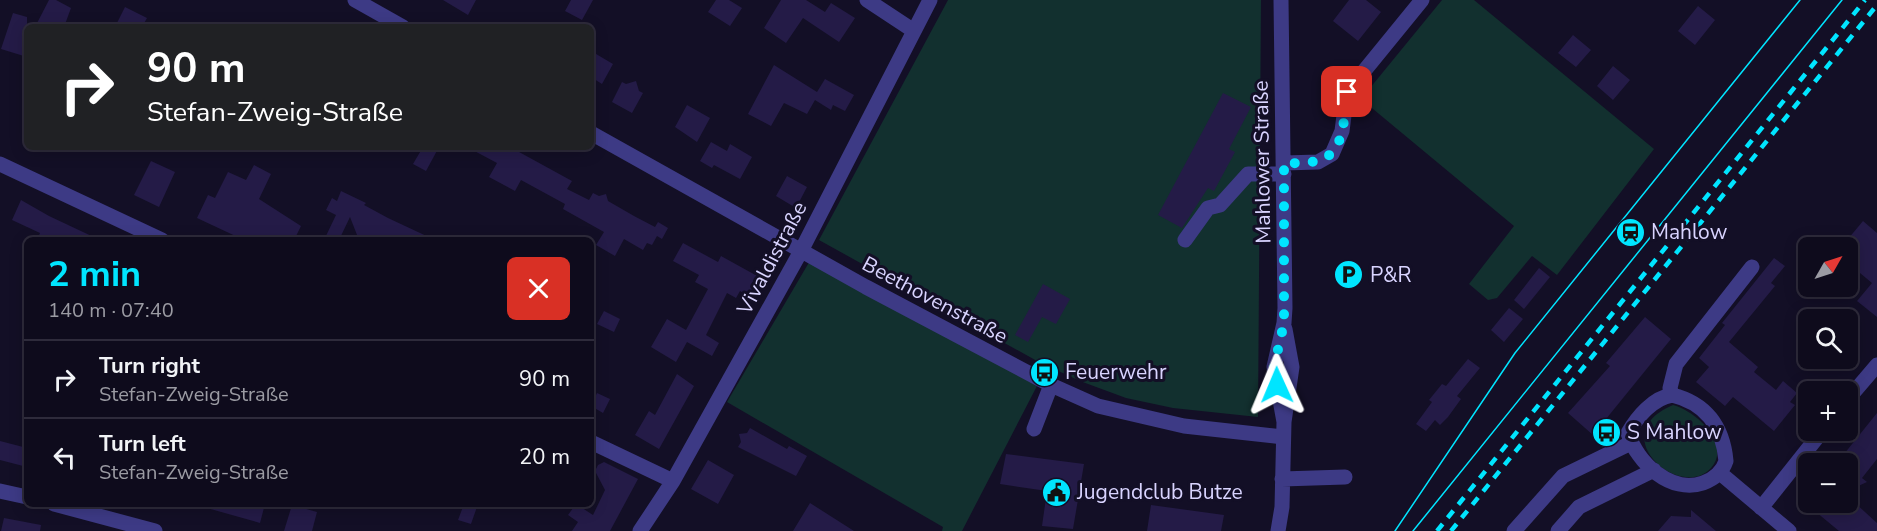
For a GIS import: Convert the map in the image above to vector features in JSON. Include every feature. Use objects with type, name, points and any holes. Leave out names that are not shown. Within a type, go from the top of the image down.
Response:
[{"type":"street","points":[[355,0],[398,24]]},
{"type":"street","points":[[867,0],[914,31]]},
{"type":"street","name":"Vivaldistraße","points":[[640,531],[673,481],[801,252],[930,0]]},
{"type":"street","name":"Mahlower Straße","points":[[1278,531],[1284,422],[1274,367],[1284,323],[1281,0]]},
{"type":"street","points":[[1185,240],[1208,208],[1220,205],[1248,174],[1318,162],[1332,154],[1342,131],[1347,92],[1422,0]]},
{"type":"street","name":"Beethovenstraße","points":[[594,135],[801,252],[1051,385],[1098,406],[1184,426],[1283,437]]},
{"type":"street","points":[[0,164],[156,237]]},
{"type":"street","points":[[1672,395],[1670,388],[1676,364],[1752,267]]},
{"type":"street","points":[[1858,387],[1877,365]]},
{"type":"street","points":[[1034,429],[1051,385]]},
{"type":"street","points":[[1672,395],[1689,399],[1719,427],[1725,441],[1726,461],[1720,473],[1713,480],[1692,487],[1673,484],[1639,457],[1631,444],[1628,433],[1631,428],[1652,404],[1661,397],[1672,395]]},
{"type":"street","points":[[1761,508],[1814,441]]},
{"type":"street","points":[[594,443],[673,481]]},
{"type":"street","points":[[1514,531],[1563,476],[1631,444]]},
{"type":"street","points":[[1558,531],[1580,507],[1654,470]]},
{"type":"street","points":[[1720,473],[1789,531]]},
{"type":"street","points":[[1282,478],[1345,477]]},
{"type":"street","points":[[0,491],[24,496]]},
{"type":"street","points":[[65,507],[155,531]]},
{"type":"green space","points":[[948,0],[1261,0],[1258,417],[1173,408],[1126,398],[1080,381],[1037,361],[819,240]]},
{"type":"green space","points":[[1442,0],[1474,0],[1654,149],[1557,275],[1532,256],[1497,298],[1488,300],[1469,284],[1514,226],[1361,99]]},
{"type":"green space","points":[[811,259],[1038,384],[962,531],[942,531],[943,527],[727,402]]},
{"type":"green space","points":[[1673,405],[1682,408],[1701,421],[1714,439],[1717,449],[1716,459],[1711,468],[1698,476],[1682,477],[1667,471],[1654,460],[1646,447],[1645,432],[1653,418]]},
{"type":"building","points":[[49,0],[56,0],[71,8],[65,24],[37,24]]},
{"type":"building","points":[[443,0],[476,0],[468,15]]},
{"type":"building","points":[[571,0],[593,0],[582,20],[565,11]]},
{"type":"building","points":[[716,0],[729,0],[742,8],[730,26],[708,12]]},
{"type":"building","points":[[781,0],[806,0],[825,12],[831,3],[855,18],[839,42],[803,18],[786,43],[764,28]]},
{"type":"building","points":[[1349,0],[1366,0],[1381,12],[1358,41],[1333,21]]},
{"type":"building","points":[[1698,6],[1715,20],[1695,45],[1678,31]]},
{"type":"building","points":[[125,7],[147,18],[144,24],[116,24]]},
{"type":"building","points":[[13,13],[27,17],[27,24],[24,24],[24,56],[1,49]]},
{"type":"building","points":[[1573,35],[1591,50],[1576,67],[1558,53]]},
{"type":"building","points":[[594,53],[613,64],[602,84],[594,79]]},
{"type":"building","points":[[774,65],[817,92],[825,79],[854,95],[845,111],[833,105],[831,110],[815,100],[807,114],[784,103],[771,126],[748,114]]},
{"type":"building","points":[[1613,66],[1630,80],[1613,100],[1597,86]]},
{"type":"building","points":[[636,81],[639,91],[643,93],[632,113],[612,102],[622,82],[626,84]]},
{"type":"building","points":[[1223,93],[1251,107],[1229,149],[1235,152],[1214,191],[1208,188],[1182,228],[1158,215]]},
{"type":"building","points":[[687,105],[710,118],[697,142],[675,127]]},
{"type":"building","points":[[711,142],[727,151],[730,144],[752,157],[740,179],[714,165],[712,168],[700,161]]},
{"type":"building","points":[[421,150],[437,150],[426,171],[413,164]]},
{"type":"building","points":[[473,150],[515,150],[572,181],[567,189],[589,200],[593,193],[599,196],[606,194],[608,201],[634,216],[655,227],[658,222],[668,228],[662,239],[657,236],[652,245],[647,243],[643,250],[624,239],[615,256],[596,245],[604,232],[563,209],[565,204],[521,180],[515,191],[489,177],[497,163]]},
{"type":"building","points":[[151,161],[175,172],[159,207],[134,195]]},
{"type":"building","points":[[254,165],[271,174],[259,199],[301,226],[296,237],[238,237],[197,218],[208,195],[215,198],[228,172],[246,180]]},
{"type":"building","points":[[787,176],[807,187],[796,208],[776,196]]},
{"type":"building","points":[[341,191],[366,203],[364,205],[388,218],[429,237],[358,237],[350,217],[340,237],[325,237],[336,215],[326,210],[332,198],[337,201]]},
{"type":"building","points":[[21,200],[94,237],[38,237],[40,233],[12,220]]},
{"type":"building","points":[[1863,221],[1877,233],[1877,317],[1857,301],[1872,283],[1858,271],[1858,237],[1850,237]]},
{"type":"building","points":[[683,243],[718,262],[721,256],[759,277],[749,296],[740,291],[736,298],[727,293],[706,335],[719,343],[712,356],[687,342],[676,362],[651,347],[667,319],[686,330],[708,289],[695,282],[699,275],[673,261]]},
{"type":"building","points":[[1774,258],[1785,266],[1771,283],[1775,286],[1729,342],[1758,367],[1754,372],[1776,390],[1783,381],[1797,393],[1790,402],[1795,405],[1774,431],[1733,397],[1725,406],[1696,382],[1709,367],[1699,358],[1725,325],[1722,323]]},
{"type":"building","points":[[1539,268],[1550,277],[1524,309],[1514,300]]},
{"type":"building","points":[[1043,284],[1070,299],[1056,324],[1042,317],[1028,342],[1015,335]]},
{"type":"building","points":[[1509,308],[1523,319],[1504,342],[1491,330]]},
{"type":"building","points":[[604,311],[620,319],[614,332],[597,324]]},
{"type":"building","points":[[1645,317],[1671,339],[1593,435],[1568,413],[1610,366],[1606,363]]},
{"type":"building","points":[[1468,359],[1480,368],[1457,396],[1461,399],[1448,417],[1440,425],[1435,420],[1426,431],[1416,424],[1432,402],[1429,400],[1442,384],[1446,386]]},
{"type":"building","points":[[677,374],[694,386],[659,449],[635,435],[649,411],[655,415]]},
{"type":"building","points":[[597,393],[610,399],[603,413],[594,408]]},
{"type":"building","points":[[1877,413],[1877,459],[1862,478],[1867,482],[1858,486],[1858,453],[1845,453],[1854,441],[1858,441],[1858,437]]},
{"type":"building","points":[[750,428],[787,449],[789,446],[807,456],[796,476],[738,447],[741,442],[739,434],[747,433]]},
{"type":"building","points":[[0,441],[24,447],[24,466],[0,460]]},
{"type":"building","points":[[1006,454],[1084,464],[1073,529],[1042,526],[1047,491],[1000,484]]},
{"type":"building","points":[[708,460],[734,475],[718,504],[691,489]]},
{"type":"building","points":[[604,462],[638,479],[610,531],[572,531],[578,522],[568,515],[574,507],[581,507],[593,515],[605,490],[595,471],[598,465]]},
{"type":"building","points":[[810,503],[854,531],[793,531]]},
{"type":"building","points":[[1151,505],[1224,515],[1221,531],[1147,531]]},
{"type":"building","points":[[1858,506],[1877,523],[1877,531],[1839,531],[1817,513],[1858,513]]},
{"type":"building","points":[[207,507],[264,507],[260,523]]},
{"type":"building","points":[[291,507],[317,512],[312,531],[284,531]]},
{"type":"building","points":[[463,507],[477,507],[471,524],[458,520]]},
{"type":"building","points":[[1691,510],[1716,531],[1658,531],[1671,516],[1691,517]]},
{"type":"building","points":[[4,518],[41,525],[40,531],[1,531]]},
{"type":"tram line","points":[[1395,531],[1515,353],[1800,0]]},
{"type":"tram line","points":[[1413,531],[1842,0]]},
{"type":"railway","points":[[1437,531],[1865,0]]},
{"type":"railway","points":[[1451,531],[1877,5]]},
{"type":"place","name":"Mahlow","points":[[1630,232]]},
{"type":"place","name":"P&R","points":[[1349,275]]},
{"type":"place","name":"Feuerwehr","points":[[1044,372]]},
{"type":"place","name":"S Mahlow","points":[[1606,432]]},
{"type":"place","name":"Jugendclub Butze","points":[[1056,492]]},
{"type":"route","points":[[1277,385],[1274,367],[1284,323],[1284,163],[1318,162],[1332,154],[1342,131],[1347,92]]}]
